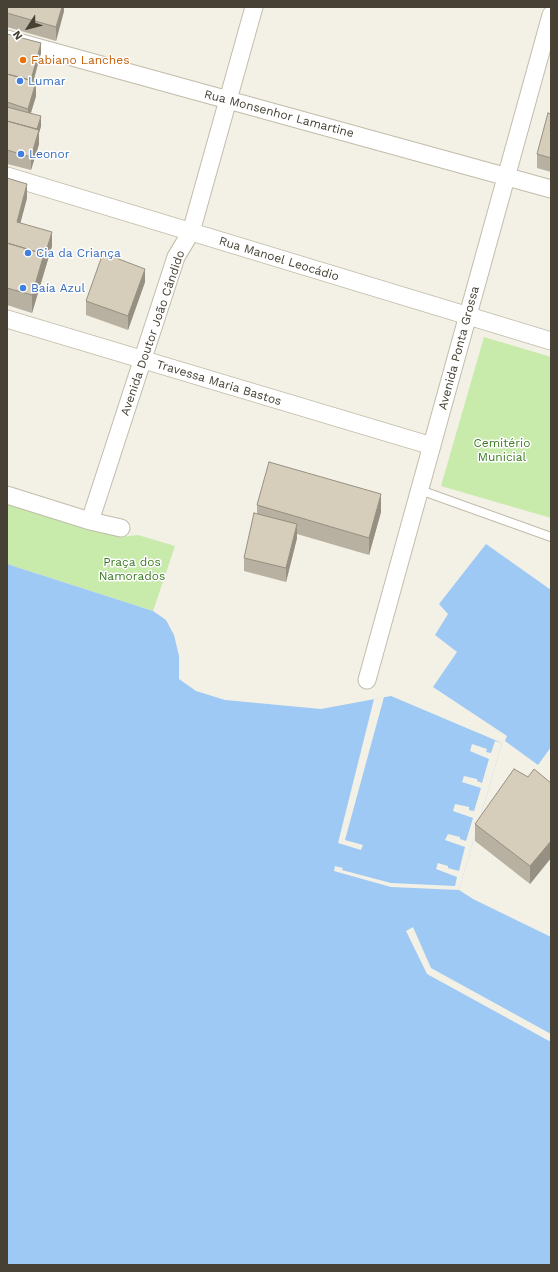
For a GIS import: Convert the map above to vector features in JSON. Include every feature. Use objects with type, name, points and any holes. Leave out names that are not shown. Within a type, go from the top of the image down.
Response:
[{"type":"street","name":"Avenida Doutor João Cândido","points":[[90,521],[176,257],[191,232],[254,7]]},
{"type":"street","name":"Avenida Ponta Grossa","points":[[367,680],[551,15]]},
{"type":"street","name":"Rua Monsenhor Lamartine","points":[[7,38],[551,188]]},
{"type":"street","name":"Rua Manoel Leocádio","points":[[7,176],[551,341]]},
{"type":"street","name":"Travessa Maria Bastos","points":[[7,319],[432,446]]},
{"type":"street","points":[[7,495],[90,521],[121,528]]},
{"type":"lane","points":[[420,490],[551,537]]},
{"type":"green space","name":"Cemitério Municial","points":[[484,337],[551,357],[551,518],[441,486]]},
{"type":"green space","name":"Praça dos Namorados","points":[[7,504],[121,537],[138,535],[175,546],[153,611],[7,564]]},
{"type":"water","points":[[486,544],[551,590],[551,747],[538,765],[505,741],[507,736],[433,687],[457,652],[435,635],[448,614],[439,604]]},
{"type":"water","points":[[7,564],[153,611],[166,620],[174,635],[179,656],[179,679],[196,691],[225,700],[321,709],[391,696],[502,743],[459,890],[473,899],[551,937],[551,1265],[7,1265]]},
{"type":"pier","points":[[384,697],[345,840],[363,845],[361,850],[338,843],[374,699]]},
{"type":"pier","points":[[495,741],[502,743],[459,890],[391,887],[334,871],[335,866],[343,868],[342,870],[391,883],[455,886],[457,877],[436,869],[438,863],[459,871],[465,847],[445,840],[448,834],[460,837],[460,839],[466,841],[473,818],[453,811],[455,804],[469,807],[469,810],[474,811],[481,788],[462,782],[464,776],[477,779],[477,781],[482,783],[489,759],[470,751],[472,744],[487,749],[486,752],[491,753]]},
{"type":"pier","points":[[413,927],[431,968],[551,1034],[551,1042],[427,974],[406,931]]},
{"type":"building","points":[[7,7],[62,7],[56,27],[7,13]]},
{"type":"building","points":[[7,34],[41,43],[31,80],[7,74]]},
{"type":"building","points":[[7,74],[36,82],[28,109],[7,102]]},
{"type":"building","points":[[7,107],[41,116],[37,129],[7,121]]},
{"type":"building","points":[[548,113],[551,114],[551,158],[537,154]]},
{"type":"building","points":[[7,121],[39,130],[31,157],[7,150]]},
{"type":"building","points":[[7,178],[27,184],[17,222],[52,232],[44,258],[44,254],[7,243]]},
{"type":"building","points":[[7,243],[44,254],[32,295],[7,288]]},
{"type":"building","points":[[103,253],[145,269],[128,316],[86,301]]},
{"type":"building","points":[[269,462],[381,494],[369,538],[257,505]]},
{"type":"building","points":[[254,513],[297,524],[286,568],[244,558]]},
{"type":"building","points":[[514,769],[528,777],[534,769],[551,783],[551,841],[530,866],[475,824]]},
{"type":"place","name":"Fabiano Lanches","points":[[23,60]]},
{"type":"place","name":"Lumar","points":[[20,81]]},
{"type":"place","name":"Leonor","points":[[21,154]]},
{"type":"place","name":"Cia da Criança","points":[[28,253]]},
{"type":"place","name":"Baía Azul","points":[[23,288]]}]
